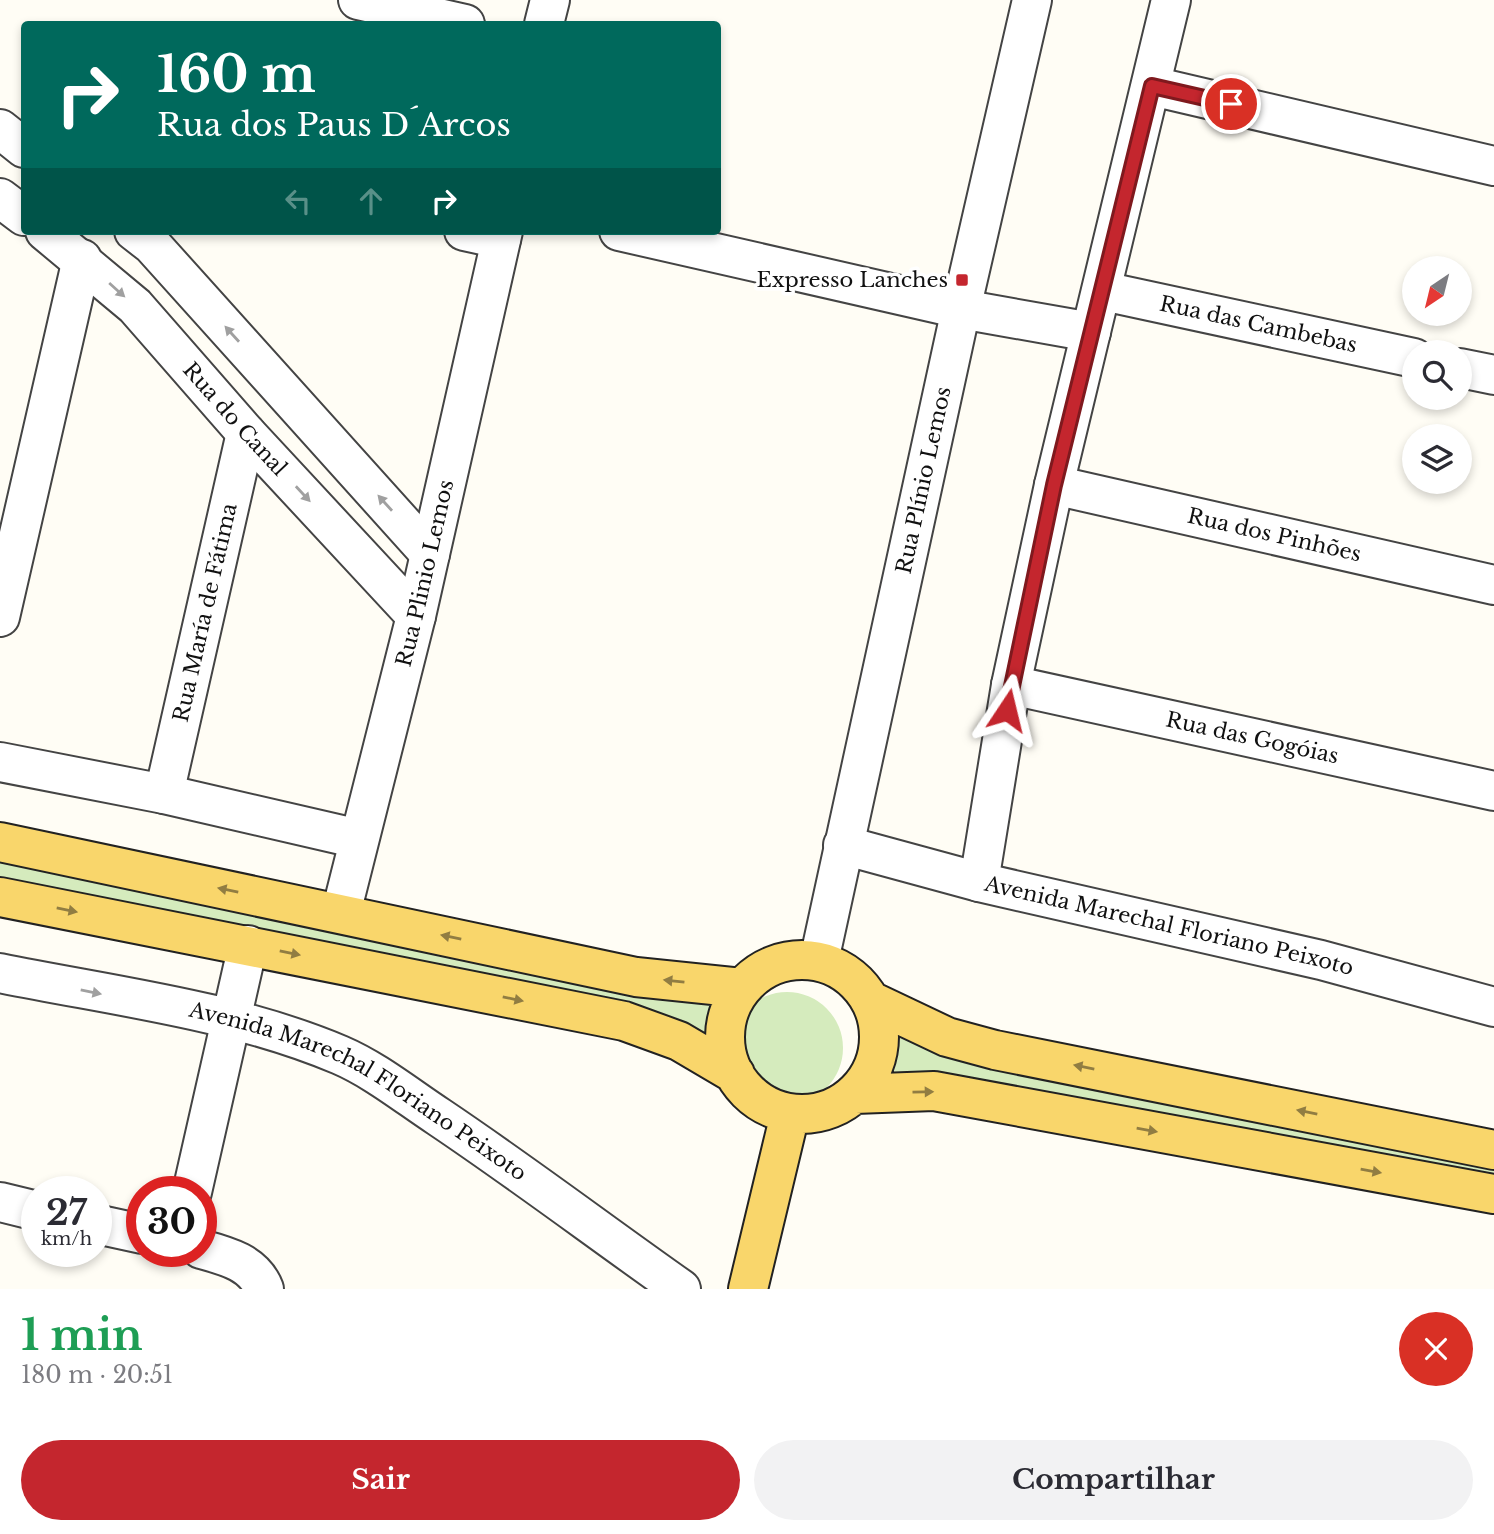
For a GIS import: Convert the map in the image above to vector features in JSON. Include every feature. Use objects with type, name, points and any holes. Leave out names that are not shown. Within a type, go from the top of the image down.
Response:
[{"type":"main road","points":[[0,842],[636,977],[742,988]]},
{"type":"main road","points":[[0,897],[248,944],[624,1021],[679,1041],[735,1074]]},
{"type":"main road","points":[[1494,1150],[995,1050],[947,1037],[871,1001],[845,973],[819,961],[780,963],[759,972],[742,988],[730,1007],[725,1030],[727,1053],[735,1074],[751,1094],[790,1114],[821,1112],[855,1094],[934,1091],[1494,1194]]},
{"type":"main road","points":[[855,1094],[870,1073],[878,1050],[879,1025],[871,1001]]},
{"type":"main road","points":[[748,1289],[790,1114]]},
{"type":"street","points":[[358,0],[452,21]]},
{"type":"street","points":[[545,21],[550,0]]},
{"type":"street","name":"Rua Plínio Lemos","points":[[819,961],[961,309],[1032,0]]},
{"type":"street","points":[[979,882],[1011,685],[1054,485],[1171,0]]},
{"type":"street","points":[[1152,86],[1494,166]]},
{"type":"street","points":[[0,128],[21,132]]},
{"type":"street","points":[[0,128],[21,146]]},
{"type":"street","points":[[0,198],[21,214]]},
{"type":"street","name":"Rua do Canal","points":[[50,235],[135,306],[246,433],[416,616]]},
{"type":"street","points":[[139,235],[152,245],[430,554]]},
{"type":"street","name":"Rua Plinio Lemos","points":[[341,914],[416,616],[502,235]]},
{"type":"street","points":[[637,235],[961,309],[1091,332]]},
{"type":"street","points":[[0,617],[82,259]]},
{"type":"street","name":"Rua das Cambebas","points":[[1103,290],[1402,355]]},
{"type":"street","points":[[1472,370],[1494,375]]},
{"type":"street","name":"Rua María de Fátima","points":[[164,794],[246,433]]},
{"type":"street","name":"Rua dos Pinhões","points":[[1054,485],[1494,585]]},
{"type":"street","name":"Rua das Gogóias","points":[[1011,685],[1494,791]]},
{"type":"street","points":[[0,762],[164,794],[359,839]]},
{"type":"street","name":"Avenida Marechal Floriano Peixoto","points":[[843,845],[979,882],[1321,960],[1494,1007]]},
{"type":"street","points":[[196,1176],[248,944]]},
{"type":"street","name":"Avenida Marechal Floriano Peixoto","points":[[0,973],[231,1020],[290,1036],[342,1056],[372,1072],[496,1155],[681,1289]]},
{"type":"street","points":[[0,1202],[21,1207]]},
{"type":"street","points":[[217,1255],[240,1263],[258,1274],[264,1289]]},
{"type":"green space","points":[[0,849],[734,994],[722,1027],[725,1063],[0,893]]},
{"type":"green space","points":[[787,992],[808,997],[826,1009],[838,1027],[843,1048],[838,1069],[826,1087],[808,1099],[787,1104],[766,1099],[748,1087],[736,1069],[731,1048],[736,1027],[748,1009],[766,997]]},
{"type":"green space","points":[[881,1013],[1494,1157],[1494,1198],[869,1086],[886,1051],[886,1034]]},
{"type":"place","name":"Expresso Lanches","points":[[962,280]]},
{"type":"route","points":[[1007,710],[1054,485],[1152,86],[1231,104]]}]
